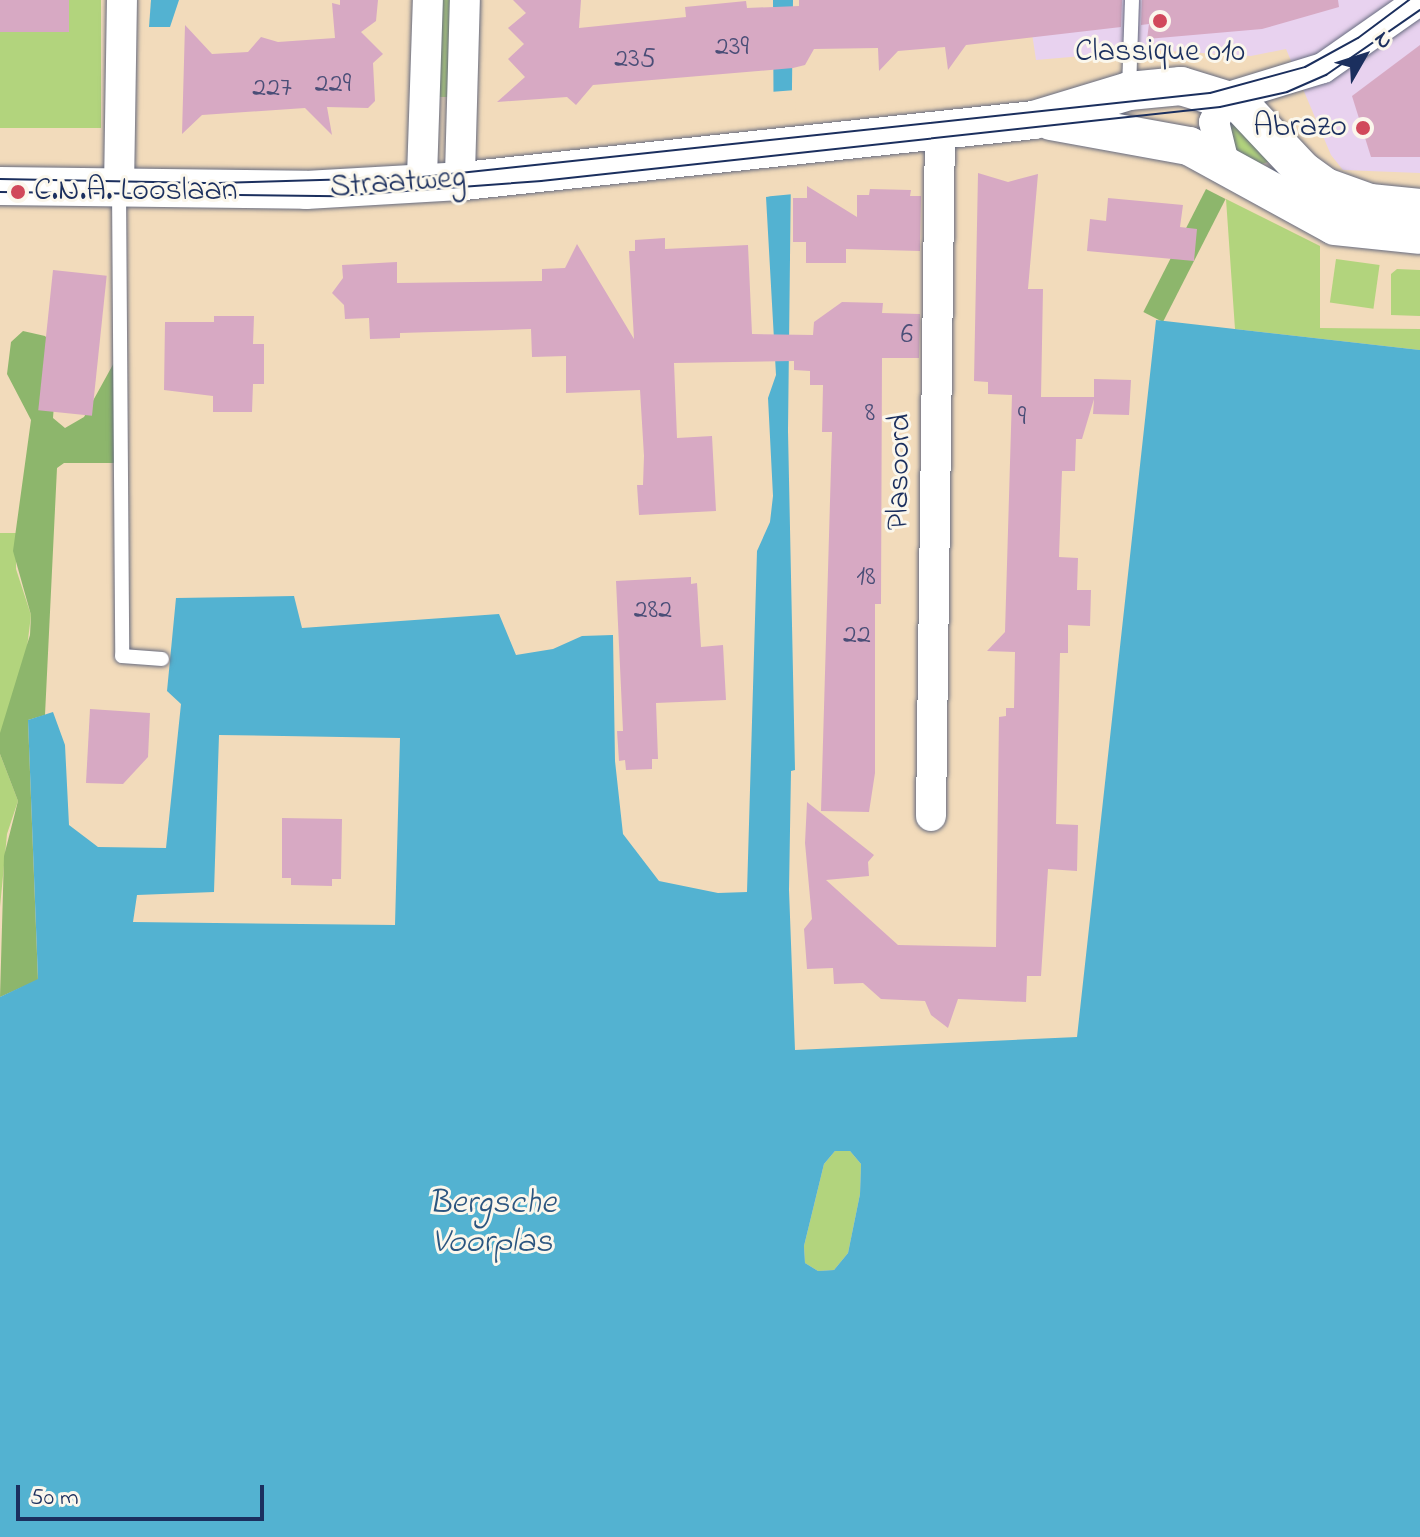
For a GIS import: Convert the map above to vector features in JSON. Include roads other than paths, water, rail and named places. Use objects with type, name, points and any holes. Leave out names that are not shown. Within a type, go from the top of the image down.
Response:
[{"type":"street","points":[[119,188],[122,0]]},
{"type":"street","points":[[417,184],[422,177],[428,0]]},
{"type":"street","points":[[464,181],[460,174],[465,0]]},
{"type":"street","points":[[1225,167],[1214,122],[1225,98],[1323,68],[1420,0]]},
{"type":"street","points":[[1034,120],[1129,91],[1181,86],[1225,98],[1250,111],[1302,170],[1325,187],[1414,221]]},
{"type":"street","points":[[1034,120],[1167,140],[1335,226],[1414,221]]},
{"type":"street","name":"Straatweg","points":[[0,186],[306,190],[417,184],[1034,120]]},
{"type":"street","name":"Plasoord","points":[[931,816],[940,129]]},
{"type":"lane","points":[[1129,91],[1132,0]]},
{"type":"lane","points":[[119,188],[122,656],[162,659]]},
{"type":"water","points":[[151,0],[179,0],[170,27],[149,27]]},
{"type":"water","name":"Bergsche Voorplas","points":[[773,0],[793,0],[788,431],[795,770],[791,771],[789,890],[795,1050],[1077,1037],[1156,320],[1420,350],[1420,1537],[0,1537],[0,997],[38,979],[28,720],[53,712],[65,745],[69,825],[98,847],[166,848],[181,704],[167,691],[176,598],[294,596],[302,628],[499,614],[516,655],[553,649],[582,636],[613,635],[615,761],[623,834],[659,881],[718,893],[747,892],[757,551],[770,522],[773,496],[768,398],[776,375],[766,197],[774,195]],"holes":[[[219,735],[400,738],[395,925],[133,922],[137,895],[214,892]],[[835,1151],[850,1151],[861,1164],[860,1194],[848,1253],[834,1270],[818,1271],[805,1263],[804,1246],[824,1164]]]},
{"type":"tram line","points":[[0,179],[218,183],[422,177],[1210,93],[1305,67],[1358,38],[1409,0]]},
{"type":"tram line","points":[[0,192],[338,196],[541,181],[1220,107],[1287,92],[1326,75],[1420,10]]},
{"type":"place","name":"Classique 010","points":[[1160,21]]},
{"type":"place","name":"Abrazo","points":[[1363,128]]},
{"type":"place","name":"C.N.A. Looslaan","points":[[18,192]]}]
